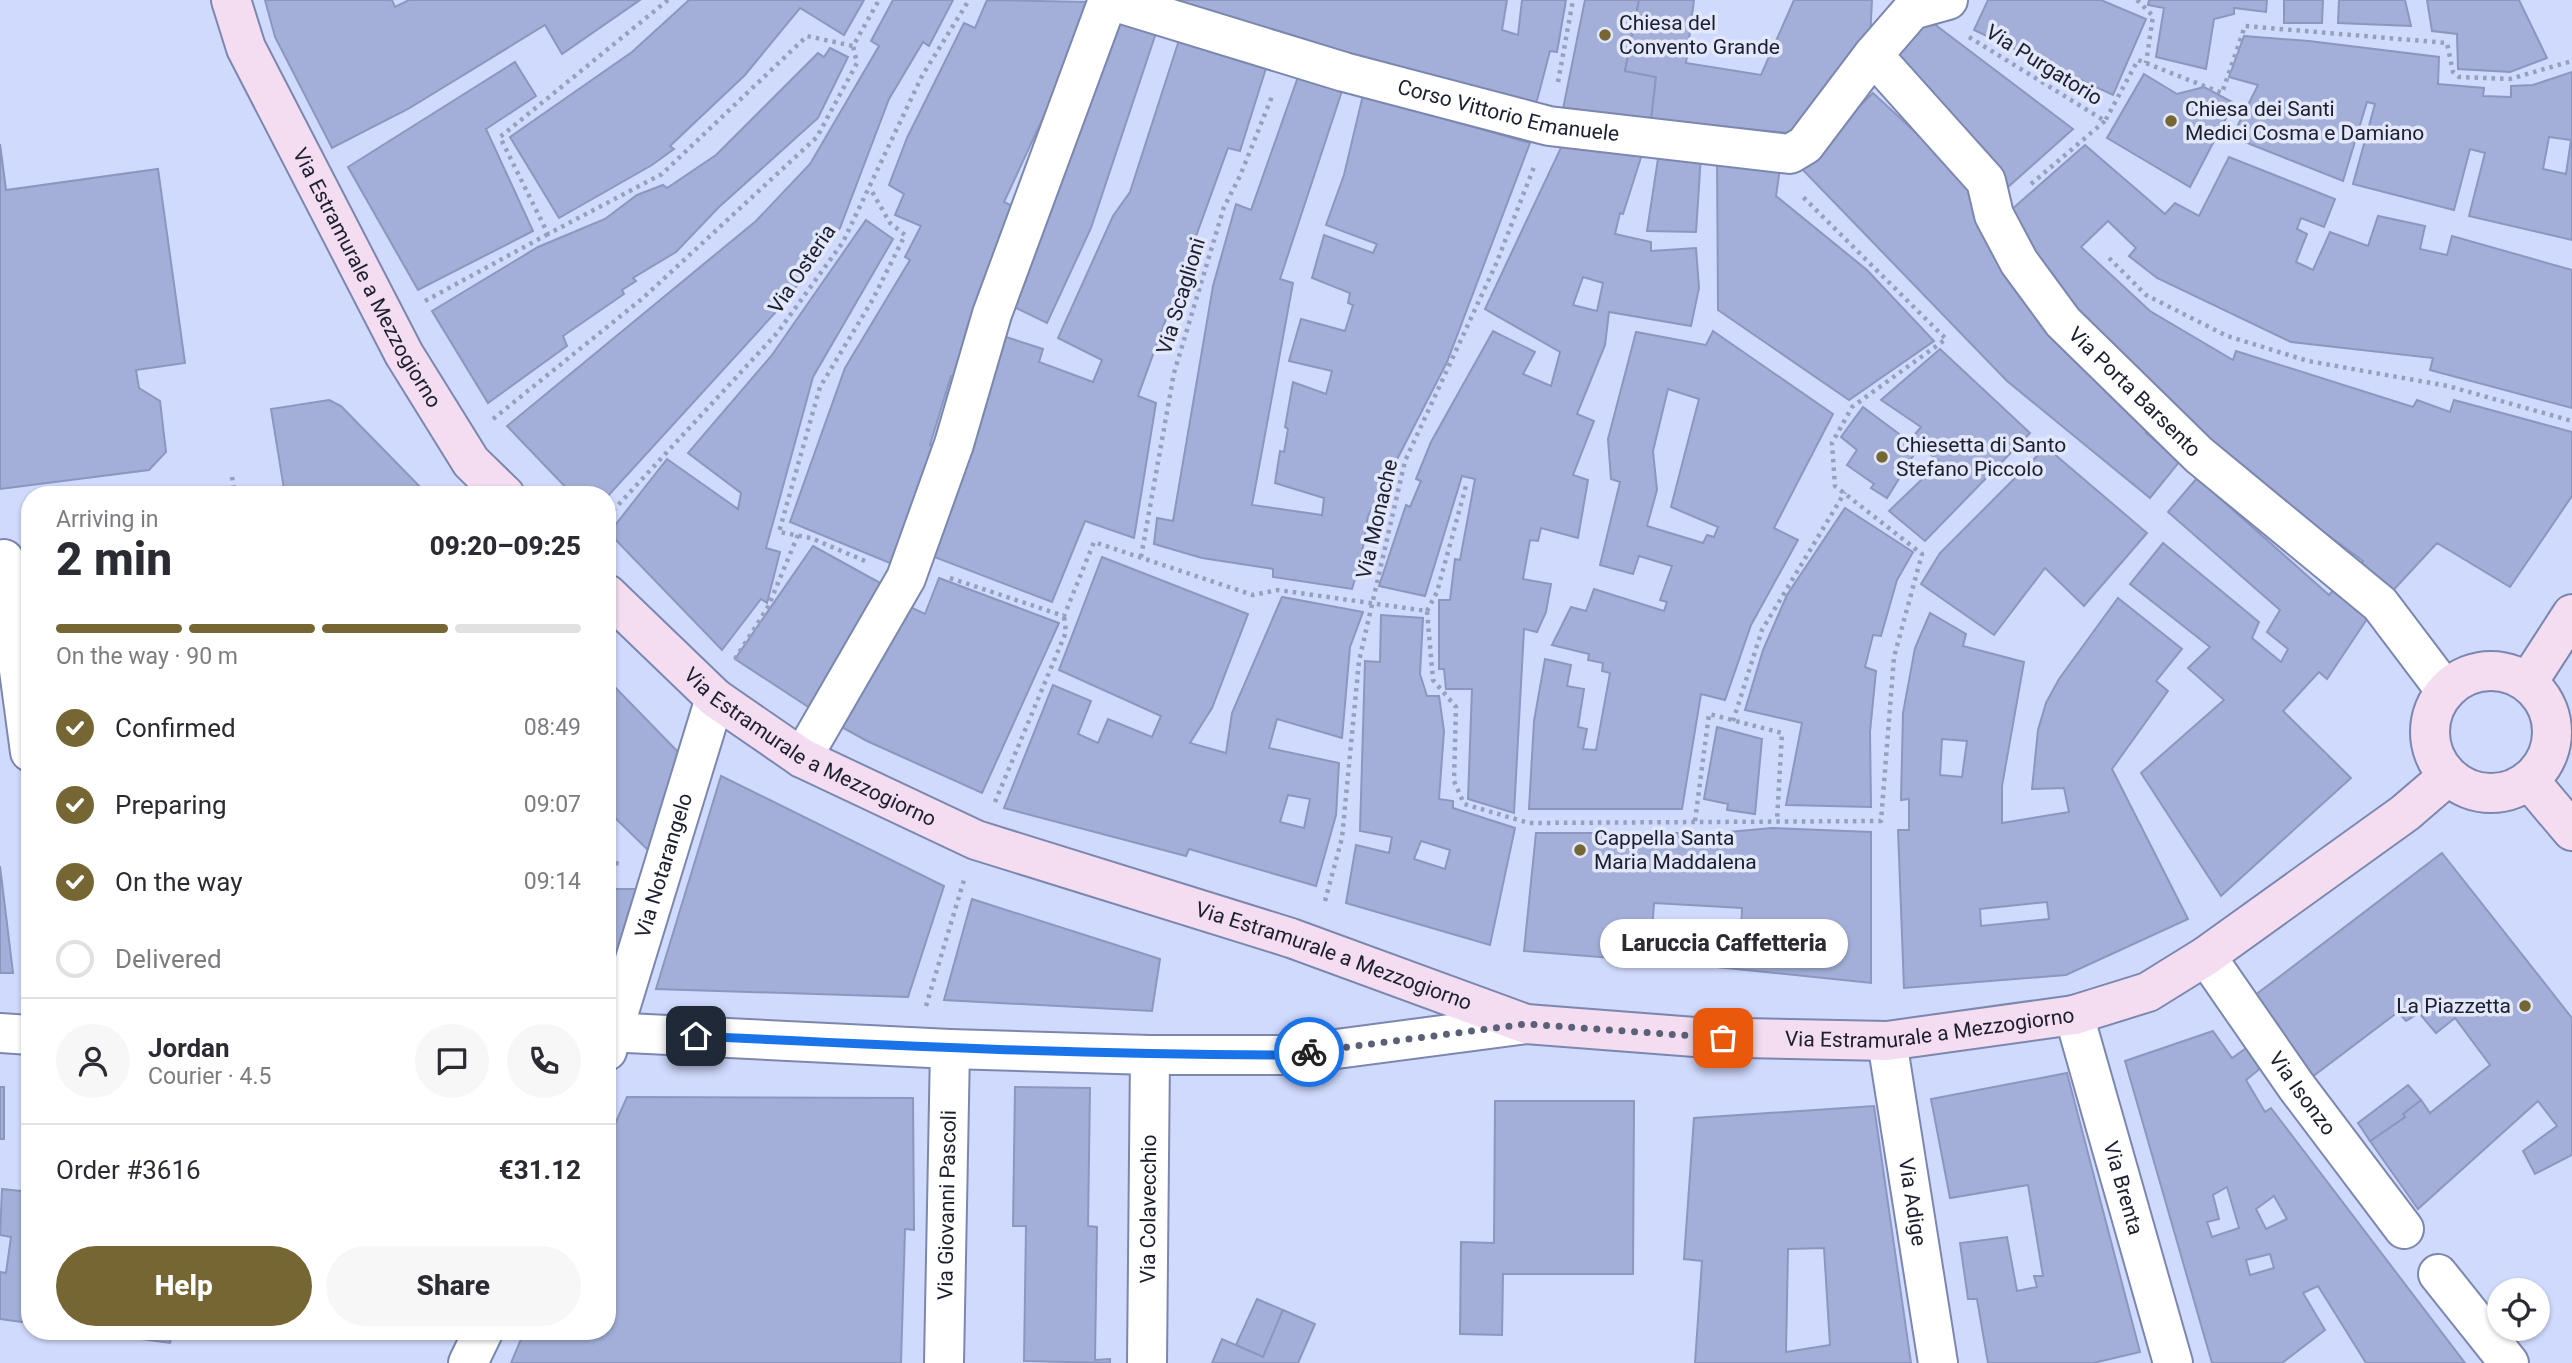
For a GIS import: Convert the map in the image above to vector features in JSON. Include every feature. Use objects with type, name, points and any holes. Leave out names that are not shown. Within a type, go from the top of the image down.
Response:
[{"type":"street","name":"Via Estramurale a Mezzogiorno","points":[[232,0],[246,48],[404,354],[471,462],[496,486]]},
{"type":"street","name":"Corso Vittorio Emanuele","points":[[1109,0],[1344,72],[1549,126],[1790,154]]},
{"type":"street","points":[[802,758],[906,578],[954,444],[992,314],[1109,0]]},
{"type":"street","points":[[1790,154],[1805,145],[1873,55],[1912,10],[1943,1]]},
{"type":"street","name":"Via Porta Barsento","points":[[1873,55],[1986,181],[1994,215],[2019,262],[2063,322],[2199,455],[2380,604],[2445,690]]},
{"type":"street","points":[[11,559],[21,661]]},
{"type":"street","name":"Via Estramurale a Mezzogiorno","points":[[616,603],[715,698],[802,758],[985,844],[1291,938],[1526,1024],[1695,1037],[1887,1041],[2074,1014],[2148,992],[2206,956],[2405,813],[2448,776]]},
{"type":"street","points":[[2528,682],[2572,614]]},
{"type":"street","points":[[2485,671],[2512,673],[2528,682],[2541,695],[2550,712],[2553,731],[2550,750],[2542,767],[2529,780],[2514,789],[2488,793],[2462,786],[2448,776],[2437,761],[2430,743],[2429,724],[2435,706],[2445,690],[2459,679],[2485,671]]},
{"type":"street","name":"Via Notarangelo","points":[[616,1019],[715,698]]},
{"type":"street","points":[[2529,780],[2572,831]]},
{"type":"street","name":"Via Isonzo","points":[[2206,956],[2296,1086],[2404,1228]]},
{"type":"street","name":"Via Brenta","points":[[2074,1014],[2173,1363]]},
{"type":"street","points":[[616,1038],[1150,1055],[1291,1055],[1526,1024]]},
{"type":"street","points":[[0,1033],[21,1034]]},
{"type":"street","name":"Via Adige","points":[[1887,1041],[1938,1363]]},
{"type":"street","name":"Via Giovanni Pascoli","points":[[932,1048],[944,1363]]},
{"type":"street","name":"Via Colavecchio","points":[[1147,1363],[1150,1055]]},
{"type":"street","points":[[2438,1274],[2508,1363]]},
{"type":"street","points":[[468,1363],[479,1340]]},
{"type":"path","points":[[548,234],[500,137],[668,0]]},
{"type":"path","points":[[485,410],[492,420],[643,298],[817,137],[857,63],[853,46],[879,0]]},
{"type":"path","name":"Via Osteria","points":[[616,507],[778,332],[843,242],[922,76],[969,0]]},
{"type":"path","name":"Via Monache","points":[[1325,901],[1342,838],[1359,661],[1405,461],[1496,264],[1549,126],[1573,0]]},
{"type":"path","points":[[2137,0],[2153,16],[2146,63],[2222,93],[2245,26],[2447,43],[2453,72],[2459,77],[2510,79],[2572,61]]},
{"type":"path","name":"Via Purgatorio","points":[[1943,1],[1966,35],[2105,121]]},
{"type":"path","points":[[429,312],[425,300],[662,174],[807,36],[853,46]]},
{"type":"path","name":"Via Scaglioni","points":[[1141,557],[1178,360],[1224,206],[1240,176],[1289,55]]},
{"type":"path","name":"Via Purgatorio","points":[[1994,215],[2105,121],[2138,60],[2146,63]]},
{"type":"path","points":[[1466,486],[1437,592],[1427,611],[1433,680],[1456,707],[1454,781],[1464,804],[1528,823],[1881,821],[1894,657],[1922,554],[1835,486],[1832,443],[1852,407],[1946,339],[1797,191],[1790,154]]},
{"type":"path","points":[[870,188],[890,223],[905,235],[873,299],[820,387],[779,532],[811,538],[906,578],[939,574],[1065,616]]},
{"type":"path","points":[[2109,258],[2146,295],[2227,335],[2308,361],[2448,386],[2572,421]]},
{"type":"path","points":[[232,477],[234,486]]},
{"type":"path","points":[[1733,721],[1762,630],[1844,492]]},
{"type":"path","points":[[735,659],[768,607],[798,535]]},
{"type":"path","points":[[995,803],[1066,632],[1065,616],[1094,542],[1254,594],[1278,590],[1427,611]]},
{"type":"path","points":[[1695,821],[1709,714],[1782,733],[1777,820]]},
{"type":"path","points":[[932,1048],[951,922]]},
{"type":"building","points":[[265,0],[392,0],[395,7],[409,0],[640,0],[562,54],[545,25],[408,109],[332,148],[275,37]]},
{"type":"building","points":[[689,0],[864,0],[844,35],[800,8],[745,75],[670,146],[674,149],[652,165],[559,218],[510,137],[632,52]]},
{"type":"building","points":[[893,0],[953,0],[929,46],[923,42],[889,99],[840,228],[784,303],[616,487],[564,486],[507,426],[756,221],[810,164],[879,46],[871,41]]},
{"type":"building","points":[[987,0],[1089,2],[1074,51],[1004,202],[1019,209],[957,379],[951,376],[930,445],[937,446],[897,566],[790,522],[845,368],[910,260],[905,257],[921,226],[895,215],[904,194],[889,185],[907,138],[964,23],[975,28]]},
{"type":"building","points":[[1158,0],[1507,0],[1502,30],[1518,35],[1522,0],[1566,0],[1557,52],[1550,51],[1535,108]]},
{"type":"building","name":"Chiesa del Convento Grande","points":[[1585,0],[1639,0],[1625,71],[1656,77],[1651,121],[1563,109]]},
{"type":"building","points":[[1639,0],[1694,0],[1686,63],[1761,75],[1794,0],[1872,0],[1870,40],[1802,134],[1651,121],[1656,77],[1625,71]]},
{"type":"building","points":[[1988,0],[2101,0],[2146,19],[2113,95],[1974,30]]},
{"type":"building","points":[[2149,0],[2267,0],[2266,12],[2234,8],[2234,14],[2214,19],[2206,69],[2156,57],[2164,8],[2148,5]]},
{"type":"building","points":[[2284,0],[2323,0],[2322,23],[2284,23]]},
{"type":"building","points":[[2339,0],[2405,0],[2411,26],[2338,23]]},
{"type":"building","points":[[2427,0],[2519,0],[2547,58],[2510,72],[2458,69],[2457,34],[2432,31]]},
{"type":"building","points":[[1113,15],[1157,30],[1091,228],[1047,323],[1012,306]]},
{"type":"building","points":[[1925,17],[2073,129],[2008,187],[1889,59]]},
{"type":"building","points":[[2244,36],[2439,57],[2438,84],[2484,88],[2483,96],[2511,97],[2511,86],[2533,85],[2572,72],[2572,240],[2469,216],[2485,153],[2470,149],[2454,210],[2353,184],[2375,104],[2367,102],[2343,181],[2232,137],[2258,85],[2229,77]],"holes":[[[2549,137],[2571,140],[2566,174],[2543,169]]]},
{"type":"building","points":[[1180,37],[1267,65],[1240,151],[1228,148],[1138,396],[1156,403],[1134,538],[1085,521],[1052,602],[929,555],[1000,335],[1043,349],[1039,362],[1093,382],[1102,360],[1058,338],[1113,216],[1130,192]]},
{"type":"building","points":[[830,48],[848,57],[818,118],[719,207],[676,252],[633,278],[636,281],[622,290],[624,294],[563,336],[567,346],[488,403],[432,311],[538,247],[605,219],[637,195],[663,185],[667,188],[716,155],[818,53],[824,57]]},
{"type":"building","points":[[515,62],[536,96],[486,129],[533,231],[418,290],[348,167]]},
{"type":"building","points":[[1299,74],[1343,88],[1280,279],[1293,283],[1252,505],[1322,515],[1324,498],[1275,483],[1280,451],[1284,452],[1288,429],[1285,427],[1293,382],[1326,394],[1332,371],[1289,361],[1301,319],[1345,331],[1353,305],[1348,303],[1350,293],[1312,278],[1324,235],[1373,253],[1377,244],[1326,225],[1344,175],[1363,95],[1530,143],[1447,362],[1368,516],[1361,559],[1352,589],[1273,577],[1273,569],[1202,558],[1154,544],[1157,518],[1173,521],[1213,286],[1236,204],[1251,210]]},
{"type":"building","name":"Chiesa dei Santi Medici Cosma e Damiano","points":[[2144,74],[2177,94],[2204,87],[2234,103],[2190,187],[2107,138]]},
{"type":"building","points":[[1873,93],[1941,156],[2153,426],[2146,433],[2180,461],[2150,498],[2007,381],[1804,171],[1804,160]]},
{"type":"building","points":[[1566,137],[1643,151],[1615,234],[1651,242],[1651,251],[1696,248],[1699,288],[1691,326],[1609,312],[1605,345],[1577,414],[1594,421],[1573,475],[1588,480],[1578,538],[1541,528],[1538,541],[1530,540],[1523,579],[1551,584],[1546,612],[1537,632],[1524,629],[1514,813],[1468,799],[1472,689],[1446,689],[1444,669],[1439,669],[1439,600],[1450,600],[1455,559],[1460,560],[1475,479],[1462,476],[1425,596],[1379,586],[1406,505],[1410,507],[1421,481],[1416,479],[1431,442],[1493,331],[1535,352],[1523,374],[1551,386],[1560,352],[1485,309]],"holes":[[[1583,277],[1603,283],[1597,311],[1573,305]]]},
{"type":"building","points":[[0,144],[6,190],[158,169],[185,363],[136,370],[139,388],[160,401],[166,452],[149,470],[0,489]]},
{"type":"building","points":[[2085,145],[2165,214],[2175,203],[2199,216],[2229,157],[2335,199],[2324,227],[2301,218],[2297,229],[2307,234],[2296,262],[2313,270],[2330,232],[2368,246],[2378,216],[2425,226],[2420,249],[2447,255],[2452,236],[2572,270],[2572,408],[2430,370],[2433,358],[2291,342],[2157,278],[2129,256],[2136,248],[2108,221],[2081,247],[2150,311],[2233,360],[2236,351],[2413,407],[2417,400],[2450,412],[2454,400],[2572,432],[2572,496],[2510,587],[2437,543],[2387,597],[2354,569],[2363,561],[2211,449],[2032,264],[2011,210]]},
{"type":"building","points":[[1659,152],[1701,155],[1696,232],[1647,231]]},
{"type":"building","points":[[1717,153],[1780,168],[1776,196],[1867,270],[1934,341],[1849,400],[1718,310]]},
{"type":"building","points":[[866,220],[893,239],[813,377],[766,548],[780,552],[767,603],[761,599],[722,650],[616,540],[616,524],[667,459],[738,509],[741,493],[688,453],[772,355]]},
{"type":"building","points":[[1713,331],[1833,414],[1774,528],[1798,540],[1751,625],[1725,700],[1701,694],[1682,809],[1529,809],[1534,721],[1545,659],[1571,665],[1567,686],[1584,689],[1578,727],[1587,729],[1583,749],[1596,750],[1610,673],[1602,671],[1603,663],[1588,660],[1589,654],[1552,645],[1571,607],[1586,611],[1594,589],[1664,611],[1667,602],[1660,600],[1672,566],[1639,556],[1633,574],[1600,565],[1620,482],[1611,479],[1608,439],[1636,332],[1706,345]],"holes":[[[1668,389],[1699,399],[1671,507],[1718,527],[1714,537],[1707,535],[1703,543],[1647,526],[1657,490],[1653,451]]]},
{"type":"building","points":[[1940,349],[2030,433],[1925,541],[1889,511],[1940,462],[1911,439],[1921,427],[1881,400]]},
{"type":"building","points":[[329,400],[341,406],[419,486],[284,486],[271,409]]},
{"type":"building","name":"Chiesetta di Santo Stefano Piccolo","points":[[1863,407],[1918,448],[1887,498],[1871,488],[1874,484],[1847,465],[1857,450],[1841,437]]},
{"type":"building","points":[[2046,447],[2147,533],[2084,606],[2045,568],[1994,635],[1921,584],[1940,553]]},
{"type":"building","points":[[2197,478],[2329,595],[2337,586],[2371,613],[2327,679],[2319,672],[2283,711],[2351,778],[2221,896],[2141,773],[2224,700],[2188,668],[2210,647],[2130,584],[2163,543],[2259,622],[2252,638],[2281,662],[2288,649],[2267,632],[2280,610],[2168,512]]},
{"type":"building","points":[[1845,508],[1913,552],[1897,580],[1881,636],[1873,635],[1865,667],[1876,671],[1870,732],[1871,807],[1786,805],[1802,723],[1745,710],[1763,650],[1787,595]]},
{"type":"building","points":[[813,546],[882,584],[813,710],[735,659]]},
{"type":"building","points":[[1102,557],[1248,614],[1212,708],[1190,743],[1226,753],[1232,713],[1282,597],[1363,612],[1350,647],[1342,738],[1277,719],[1269,748],[1339,763],[1336,815],[1316,886],[1189,849],[1186,856],[1004,808],[1053,685],[1091,701],[1078,734],[1098,743],[1108,719],[1152,737],[1161,716],[1059,670]],"holes":[[[1288,795],[1310,799],[1304,828],[1280,822]]]},
{"type":"building","points":[[939,578],[1059,623],[982,793],[838,725],[904,604],[925,614]]},
{"type":"building","points":[[2118,598],[2182,649],[2156,681],[2168,691],[2112,769],[2188,919],[2066,975],[1904,988],[1898,830],[1909,830],[1909,799],[1901,800],[1903,713],[1915,648],[1930,613],[1966,634],[1963,646],[2024,662],[2002,786],[2002,823],[2069,812],[2064,788],[2032,789],[2038,730],[2046,703],[2059,679]],"holes":[[[1942,739],[1967,741],[1962,777],[1940,775]],[[2047,902],[2049,919],[1981,926],[1980,909]]]},
{"type":"building","points":[[1381,615],[1423,618],[1420,674],[1427,696],[1439,696],[1444,731],[1439,799],[1453,801],[1453,808],[1515,828],[1490,945],[1346,903],[1356,845],[1389,853],[1392,837],[1360,831],[1365,661],[1380,662]],"holes":[[[1421,841],[1450,850],[1445,869],[1414,859]]]},
{"type":"building","points":[[616,688],[682,756],[650,852],[616,819]]},
{"type":"building","points":[[1717,727],[1762,739],[1755,814],[1727,810],[1728,804],[1704,799]]},
{"type":"building","points":[[721,776],[944,886],[908,997],[656,989]]},
{"type":"building","points":[[1772,828],[1871,832],[1871,983],[1678,963],[1682,932],[1741,935],[1742,908],[1654,903],[1650,961],[1524,951],[1536,833],[1717,833]]},
{"type":"building","points":[[2442,853],[2572,1018],[2572,1155],[2535,1174],[2523,1151],[2557,1126],[2538,1101],[2418,1209],[2370,1141],[2405,1117],[2403,1114],[2421,1100],[2430,1113],[2490,1065],[2455,1018],[2436,1033],[2419,1013],[2406,1021],[2398,1012],[2312,1077],[2254,996]]},
{"type":"building","points":[[0,866],[13,973],[0,973]]},
{"type":"building","points":[[616,889],[642,889],[616,959]]},
{"type":"building","points":[[972,899],[1160,959],[1152,1011],[944,1000]]},
{"type":"building","points":[[2213,1031],[2232,1058],[2252,1044],[2267,1063],[2246,1080],[2265,1112],[2271,1108],[2465,1363],[2366,1363],[2318,1286],[2303,1293],[2325,1330],[2282,1363],[2212,1363],[2125,1061]],"holes":[[[2227,1187],[2239,1228],[2212,1237],[2207,1222],[2219,1219],[2213,1195]],[[2274,1196],[2287,1219],[2266,1229],[2256,1209]],[[2270,1254],[2274,1268],[2250,1275],[2246,1260]]]},
{"type":"building","points":[[2067,1073],[2140,1352],[2093,1363],[1988,1363],[1977,1299],[1968,1299],[1960,1243],[2007,1237],[2017,1291],[2037,1287],[2034,1276],[2043,1276],[2028,1185],[1950,1198],[1931,1099]]},
{"type":"building","points":[[2408,1085],[2421,1100],[2403,1114],[2405,1117],[2370,1141],[2358,1123]]},
{"type":"building","points":[[0,1087],[4,1087],[4,1139],[0,1139]]},
{"type":"building","points":[[1015,1087],[1090,1088],[1088,1226],[1097,1227],[1095,1360],[1110,1359],[1110,1363],[1024,1361],[1026,1226],[1013,1226]]},
{"type":"building","points":[[627,1097],[913,1098],[914,1230],[905,1229],[901,1363],[511,1363],[521,1340],[616,1340],[616,1122]]},
{"type":"building","points":[[1495,1101],[1634,1101],[1633,1274],[1503,1274],[1502,1335],[1460,1334],[1461,1242],[1494,1243]]},
{"type":"building","points":[[1874,1106],[1911,1363],[1695,1363],[1702,1261],[1684,1259],[1694,1118]],"holes":[[[1824,1248],[1830,1345],[1786,1352],[1788,1249]]]},
{"type":"building","points":[[2,1189],[21,1191],[21,1322],[0,1319],[0,1272],[6,1273],[11,1237],[0,1235]]},
{"type":"building","points":[[1257,1299],[1283,1310],[1263,1357],[1236,1345]]},
{"type":"building","points":[[1283,1310],[1315,1324],[1298,1363],[1212,1363],[1222,1339],[1263,1357]]},
{"type":"building","points":[[148,1340],[171,1340],[170,1343]]},
{"type":"way so far","points":[[1309,1052],[1526,1024],[1723,1038]]},
{"type":"place","name":"Chiesa del Convento Grande","points":[[1605,35]]},
{"type":"place","name":"Chiesa dei Santi Medici Cosma e Damiano","points":[[2171,121]]},
{"type":"place","name":"Chiesetta di Santo Stefano Piccolo","points":[[1882,457]]},
{"type":"place","name":"Cappella Santa Maria Maddalena","points":[[1580,850]]},
{"type":"place","name":"La Piazzetta","points":[[2525,1006]]},
{"type":"place","name":"Laruccia Caffetteria","points":[[1723,1038]]},
{"type":"route","points":[[696,1036],[950,1049],[1150,1055],[1291,1055],[1309,1052]]}]
